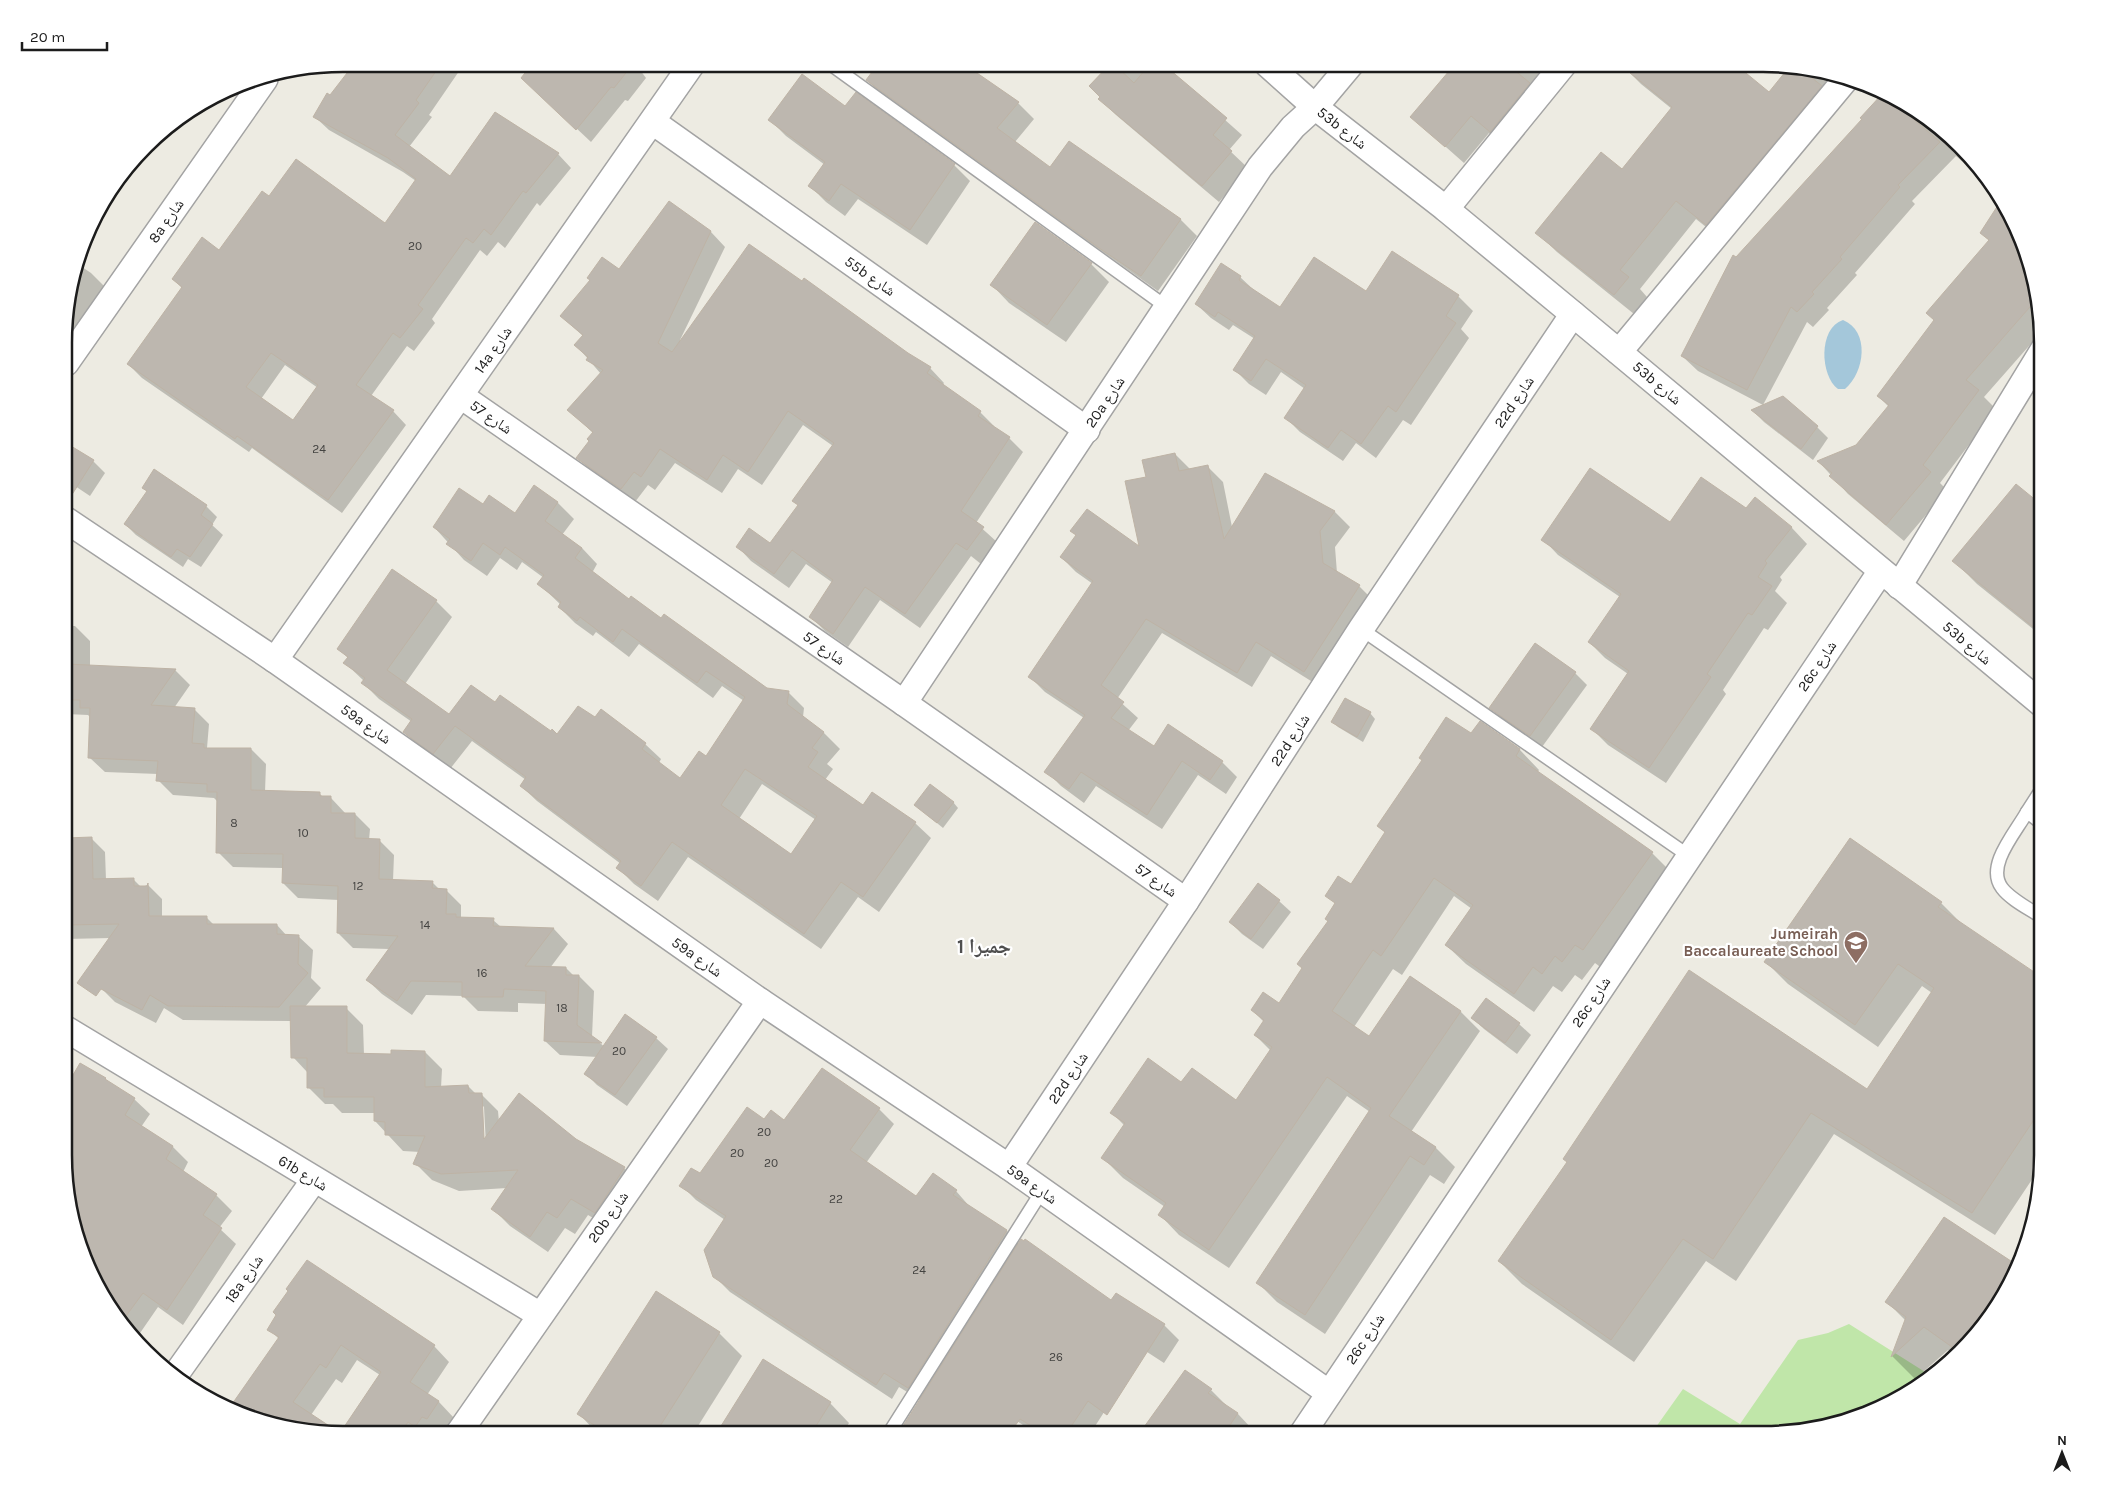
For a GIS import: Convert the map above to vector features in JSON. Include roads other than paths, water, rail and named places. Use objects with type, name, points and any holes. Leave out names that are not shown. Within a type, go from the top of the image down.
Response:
[{"type":"street","name":"14a شارع","points":[[275,660],[686,72]]},
{"type":"street","name":"53b شارع","points":[[1276,72],[1315,107],[1446,209],[2034,698]]},
{"type":"street","name":"20a شارع","points":[[904,703],[1260,167],[1293,127],[1315,107],[1344,72]]},
{"type":"street","points":[[1446,209],[1557,72]]},
{"type":"street","points":[[1619,352],[1842,84]]},
{"type":"street","name":"8a شارع","points":[[72,354],[260,86]]},
{"type":"street","name":"55b شارع","points":[[652,122],[1086,430]]},
{"type":"street","name":"22d شارع","points":[[1009,1167],[1186,901],[1361,629],[1573,314]]},
{"type":"street","name":"26c شارع","points":[[1307,1426],[1690,856],[1890,579],[2034,363]]},
{"type":"street","name":"شارع 57","points":[[461,396],[1186,901]]},
{"type":"street","name":"59a شارع","points":[[72,524],[275,660],[760,1001],[1009,1167],[1329,1393]]},
{"type":"street","name":"20b شارع","points":[[464,1426],[760,1001]]},
{"type":"street","name":"61b شارع","points":[[72,1033],[540,1315]]},
{"type":"street","name":"18a شارع","points":[[179,1370],[314,1180]]},
{"type":"lane","points":[[841,72],[1168,308]]},
{"type":"lane","points":[[1361,629],[1690,856]]},
{"type":"lane","points":[[2034,801],[2001,855],[1997,863],[1996,872],[1998,881],[2003,889],[2034,911]]},
{"type":"lane","points":[[2027,812],[2034,817]]},
{"type":"lane","points":[[894,1426],[1042,1191]]},
{"type":"water","points":[[1843,320],[1852,325],[1858,333],[1862,352],[1857,373],[1852,382],[1845,389],[1838,389],[1832,383],[1828,374],[1824,353],[1829,332]]},
{"type":"place","name":"Jumeirah Baccalaureate School","points":[[1856,964]]},
{"type":"district","name":"جميرا 1","points":[[984,946]]}]
